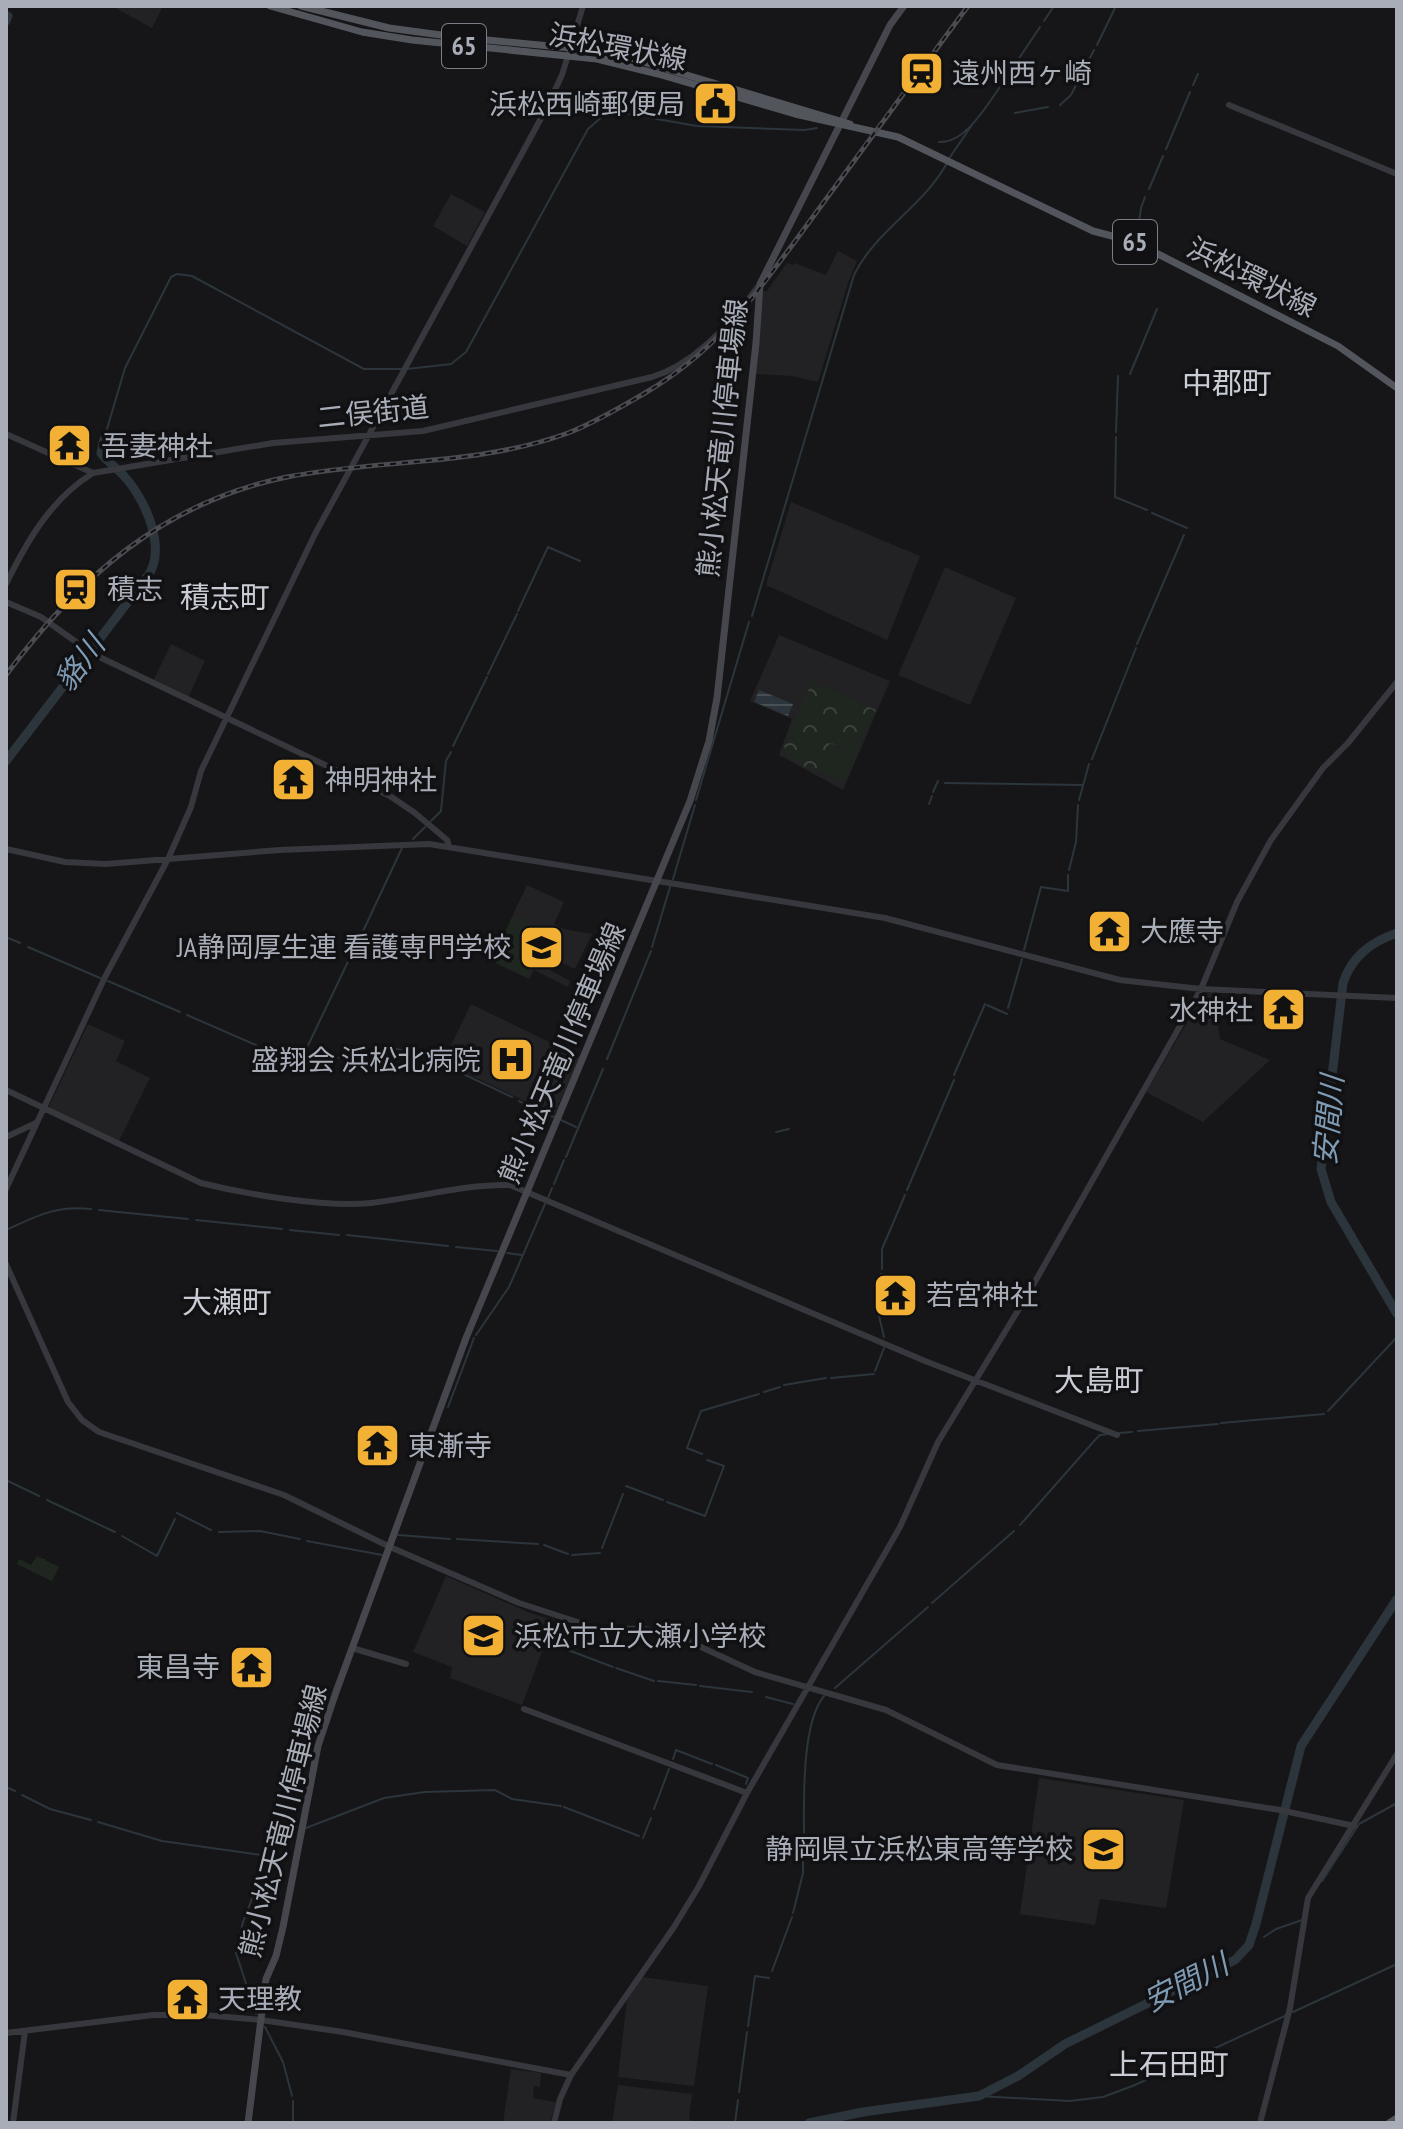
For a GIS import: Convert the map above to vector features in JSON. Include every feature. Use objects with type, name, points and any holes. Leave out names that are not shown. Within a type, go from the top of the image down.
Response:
[{"type":"main road","name":"浜松環状線","points":[[270,6],[362,32],[412,40],[570,52]]},
{"type":"main road","name":"浜松環状線","points":[[301,6],[389,28],[570,52],[898,137],[1093,231],[1134,241],[1338,346],[1397,388]]},
{"type":"main road","name":"熊小松天竜川停車場線","points":[[248,2123],[266,1979],[283,1927],[318,1746],[466,1338],[659,881],[698,778],[717,698],[760,284],[894,18],[904,6]]},
{"type":"main road","points":[[1389,2123],[1397,2118]]},
{"type":"street","points":[[6,1189],[105,977],[168,859],[191,807],[201,771],[315,534],[545,111],[570,52],[583,6]]},
{"type":"street","points":[[1229,105],[1397,174]]},
{"type":"street","name":"二俣街道","points":[[93,473],[273,443],[423,431],[666,373],[710,340],[760,284]]},
{"type":"street","points":[[6,434],[93,473],[39,523],[6,584]]},
{"type":"street","points":[[6,602],[41,617],[93,654],[390,796],[447,840],[449,846]]},
{"type":"street","points":[[554,2123],[571,2075],[674,1927],[900,1527],[938,1442],[1057,1243],[1201,989],[1237,902],[1271,840],[1323,768],[1348,743],[1397,682]]},
{"type":"street","points":[[6,849],[65,862],[106,864],[280,850],[429,844],[449,846],[885,918],[1120,980],[1201,989],[1397,998]]},
{"type":"street","points":[[6,1090],[201,1183],[221,1188],[347,1205],[389,1201],[474,1185],[510,1185],[975,1382],[1117,1435]]},
{"type":"street","points":[[6,1137],[36,1123]]},
{"type":"street","points":[[6,1264],[68,1402],[88,1426],[109,1436],[284,1495],[390,1547],[519,1603],[596,1628],[644,1629],[675,1635],[755,1672],[886,1710],[997,1765],[1280,1810],[1354,1826]]},
{"type":"street","points":[[352,1648],[406,1664]]},
{"type":"street","points":[[524,1709],[747,1793]]},
{"type":"street","points":[[1260,2123],[1288,2014],[1308,1898],[1397,1754]]},
{"type":"street","points":[[6,2033],[153,2015],[204,2015],[343,2032],[571,2075]]},
{"type":"street","points":[[13,2123],[25,2031]]},
{"type":"shaded area","points":[[112,6],[163,6],[152,28]]},
{"type":"shaded area","points":[[451,194],[485,212],[467,246],[433,226]]},
{"type":"shaded area","points":[[838,251],[857,261],[818,382],[792,376],[756,374],[763,291],[767,291],[787,263],[826,275]]},
{"type":"shaded area","points":[[791,502],[920,556],[887,640],[766,585]]},
{"type":"shaded area","points":[[945,567],[1016,598],[970,705],[898,675]]},
{"type":"shaded area","points":[[779,635],[890,681],[843,790],[779,755],[792,719],[750,701]]},
{"type":"shaded area","points":[[171,644],[205,661],[188,698],[153,681]]},
{"type":"shaded area","points":[[759,690],[793,704],[788,716],[754,702]]},
{"type":"shaded area","name":"JA静岡厚生連 看護専門学校","points":[[527,885],[564,902],[554,924],[592,934],[575,969],[556,960],[550,970],[570,981],[568,987],[534,970],[529,979],[491,961]]},
{"type":"shaded area","points":[[1214,992],[1220,1039],[1270,1060],[1203,1122],[1146,1092],[1204,994]]},
{"type":"shaded area","name":"盛翔会 浜松北病院","points":[[471,1004],[580,1057],[554,1115],[443,1062]]},
{"type":"shaded area","points":[[88,1024],[125,1041],[116,1061],[150,1078],[119,1141],[49,1106]]},
{"type":"shaded area","name":"浜松市立大瀬小学校","points":[[446,1576],[530,1613],[554,1620],[522,1705],[450,1678],[452,1667],[413,1652]]},
{"type":"shaded area","points":[[1039,1778],[1184,1800],[1166,1908],[1100,1899],[1095,1925],[1020,1914]]},
{"type":"shaded area","points":[[642,1977],[708,1986],[694,2086],[618,2077],[627,2000]]},
{"type":"shaded area","points":[[511,2069],[541,2073],[540,2087],[534,2086],[533,2098],[556,2102],[550,2123],[503,2123]]},
{"type":"shaded area","points":[[618,2085],[692,2094],[689,2118],[692,2123],[612,2123]]},
{"type":"green space","points":[[812,682],[876,710],[855,754],[830,743],[816,773],[789,758],[784,746]]},
{"type":"green space","points":[[830,744],[855,755],[843,782],[818,770]]},
{"type":"green space","points":[[513,916],[548,932],[527,977],[492,960]]},
{"type":"green space","points":[[37,1556],[59,1567],[52,1581],[17,1564],[19,1559],[31,1565]]},
{"type":"waterway","points":[[1044,21],[1054,6]]},
{"type":"waterway","points":[[1097,45],[1116,6]]},
{"type":"waterway","points":[[6,21],[8,16]]},
{"type":"waterway","points":[[1003,82],[1040,27]]},
{"type":"waterway","points":[[1060,105],[1071,95],[1094,50]]},
{"type":"waterway","points":[[1193,85],[1198,74]]},
{"type":"waterway","points":[[939,142],[949,141],[966,130],[1000,87]]},
{"type":"waterway","points":[[1166,149],[1190,92]]},
{"type":"waterway","points":[[1015,113],[1048,107]]},
{"type":"waterway","points":[[407,369],[451,364],[466,352],[588,129],[604,115],[617,112],[697,126],[817,128]]},
{"type":"waterway","points":[[950,157],[972,125]]},
{"type":"waterway","points":[[1149,189],[1163,156]]},
{"type":"waterway","points":[[752,616],[854,275],[874,245],[925,193],[947,163]]},
{"type":"waterway","points":[[1137,238],[1145,197]]},
{"type":"waterway","points":[[104,439],[125,368],[171,277],[177,274],[192,276],[364,369],[401,369]]},
{"type":"waterway","points":[[1130,374],[1157,309]]},
{"type":"waterway","points":[[1116,432],[1118,376]]},
{"type":"waterway","points":[[1116,437],[1115,497],[1147,510]]},
{"type":"waterway","name":"貉川","points":[[6,761],[153,566],[154,538],[146,510],[131,485],[101,453],[104,439]]},
{"type":"waterway","points":[[1152,513],[1187,528]]},
{"type":"waterway","points":[[1137,644],[1184,535]]},
{"type":"waterway","points":[[518,611],[548,547],[580,561]]},
{"type":"waterway","points":[[488,674],[517,614]]},
{"type":"waterway","points":[[696,800],[749,622]]},
{"type":"waterway","points":[[1092,759],[1136,648]]},
{"type":"waterway","points":[[453,746],[487,677]]},
{"type":"waterway","points":[[431,821],[441,811],[446,761],[451,752]]},
{"type":"waterway","points":[[1079,800],[1089,764]]},
{"type":"waterway","points":[[933,792],[938,781]]},
{"type":"waterway","points":[[945,783],[1083,785]]},
{"type":"waterway","points":[[929,804],[932,796]]},
{"type":"waterway","points":[[673,879],[695,805]]},
{"type":"waterway","points":[[1069,870],[1076,842],[1078,805]]},
{"type":"waterway","points":[[413,839],[425,827]]},
{"type":"waterway","points":[[357,944],[402,848]]},
{"type":"waterway","points":[[1024,950],[1041,887],[1068,891],[1068,875]]},
{"type":"waterway","points":[[652,947],[670,887]]},
{"type":"waterway","name":"安間川","points":[[1397,933],[1364,951],[1343,983],[1321,1169],[1331,1202],[1397,1314]]},
{"type":"waterway","points":[[6,937],[20,943]]},
{"type":"waterway","points":[[28,947],[100,978]]},
{"type":"waterway","points":[[303,1056],[354,949]]},
{"type":"waterway","points":[[607,1059],[651,951]]},
{"type":"waterway","points":[[1008,1008],[1022,959]]},
{"type":"waterway","points":[[108,981],[180,1012]]},
{"type":"waterway","points":[[954,1075],[985,1004]]},
{"type":"waterway","points":[[987,1005],[1007,1014]]},
{"type":"waterway","points":[[187,1015],[256,1045]]},
{"type":"waterway","points":[[354,1054],[387,1047],[423,1055],[512,1097]]},
{"type":"waterway","points":[[264,1048],[301,1060],[344,1057]]},
{"type":"waterway","points":[[566,1157],[603,1069]]},
{"type":"waterway","points":[[907,1190],[954,1080]]},
{"type":"waterway","points":[[519,1101],[554,1117]]},
{"type":"waterway","points":[[561,1120],[576,1127]]},
{"type":"waterway","points":[[776,1132],[789,1129]]},
{"type":"waterway","points":[[554,1184],[564,1160]]},
{"type":"waterway","points":[[548,1198],[552,1188]]},
{"type":"waterway","points":[[882,1269],[882,1249],[905,1195]]},
{"type":"waterway","points":[[476,1335],[509,1287],[545,1204]]},
{"type":"waterway","points":[[6,1230],[57,1210],[91,1209]]},
{"type":"waterway","points":[[99,1210],[188,1219]]},
{"type":"waterway","points":[[196,1220],[282,1229]]},
{"type":"waterway","points":[[290,1230],[339,1235]]},
{"type":"waterway","points":[[347,1235],[448,1246]]},
{"type":"waterway","points":[[456,1247],[497,1251]]},
{"type":"waterway","points":[[507,1253],[522,1255]]},
{"type":"waterway","points":[[881,1274],[881,1308]]},
{"type":"waterway","points":[[879,1316],[884,1337]]},
{"type":"waterway","points":[[1328,1411],[1397,1337]]},
{"type":"waterway","points":[[448,1407],[474,1338]]},
{"type":"waterway","points":[[875,1371],[884,1348]]},
{"type":"waterway","points":[[831,1378],[874,1374]]},
{"type":"waterway","points":[[784,1385],[826,1378]]},
{"type":"waterway","points":[[764,1392],[780,1387]]},
{"type":"waterway","points":[[702,1454],[687,1448],[701,1411],[759,1394]]},
{"type":"waterway","points":[[1221,1423],[1324,1414]]},
{"type":"waterway","points":[[1138,1431],[1218,1424]]},
{"type":"waterway","points":[[1119,1433],[1132,1432]]},
{"type":"waterway","points":[[1020,1525],[1095,1440],[1100,1435],[1108,1434]]},
{"type":"waterway","points":[[667,1502],[705,1516],[724,1466],[707,1460]]},
{"type":"waterway","points":[[6,1480],[39,1496]]},
{"type":"waterway","points":[[626,1486],[663,1500]]},
{"type":"waterway","points":[[602,1548],[623,1494]]},
{"type":"waterway","points":[[47,1500],[115,1532]]},
{"type":"waterway","points":[[177,1513],[211,1530]]},
{"type":"waterway","points":[[122,1536],[157,1556],[175,1519]]},
{"type":"waterway","points":[[219,1532],[260,1531],[300,1539]]},
{"type":"waterway","points":[[932,1603],[1014,1531]]},
{"type":"waterway","points":[[398,1535],[450,1539]]},
{"type":"waterway","points":[[457,1539],[538,1544]]},
{"type":"waterway","points":[[307,1541],[382,1555]]},
{"type":"waterway","points":[[544,1545],[568,1554]]},
{"type":"waterway","points":[[572,1555],[600,1553]]},
{"type":"waterway","name":"安間川","points":[[809,2123],[979,2096],[1018,2076],[1065,2044],[1235,1960],[1249,1945],[1256,1924],[1301,1746],[1397,1599]]},
{"type":"waterway","points":[[835,1688],[928,1607]]},
{"type":"waterway","points":[[552,1644],[613,1667]]},
{"type":"waterway","points":[[616,1668],[654,1681]]},
{"type":"waterway","points":[[658,1681],[696,1685]]},
{"type":"waterway","points":[[700,1686],[752,1692]]},
{"type":"waterway","points":[[804,1839],[808,1744],[811,1725],[824,1696]]},
{"type":"waterway","points":[[766,1697],[793,1704]]},
{"type":"waterway","points":[[673,1759],[676,1750],[712,1764]]},
{"type":"waterway","points":[[716,1765],[748,1778],[746,1784]]},
{"type":"waterway","points":[[654,1809],[669,1769]]},
{"type":"waterway","points":[[6,1787],[15,1791]]},
{"type":"waterway","points":[[306,1828],[384,1798],[425,1792],[495,1790],[512,1799],[561,1806]]},
{"type":"waterway","points":[[22,1795],[50,1809],[91,1820]]},
{"type":"waterway","points":[[1322,1881],[1359,1824],[1397,1803]]},
{"type":"waterway","points":[[564,1807],[639,1836]]},
{"type":"waterway","points":[[643,1838],[651,1818]]},
{"type":"waterway","points":[[98,1822],[162,1841],[269,1856],[279,1829]]},
{"type":"waterway","points":[[280,1825],[297,1827]]},
{"type":"waterway","points":[[793,1913],[803,1873],[803,1844]]},
{"type":"waterway","points":[[237,1948],[243,1922],[267,1860]]},
{"type":"waterway","points":[[772,1971],[792,1917]]},
{"type":"waterway","points":[[1264,1937],[1276,1929],[1302,1920]]},
{"type":"waterway","points":[[236,1953],[256,2014]]},
{"type":"waterway","points":[[1293,2012],[1397,1964]]},
{"type":"waterway","points":[[748,2026],[755,1976],[769,1978]]},
{"type":"waterway","points":[[979,2096],[1070,2101],[1103,2097],[1287,2015]]},
{"type":"waterway","points":[[265,2027],[283,2062],[292,2096]]},
{"type":"waterway","points":[[739,2092],[747,2032]]},
{"type":"waterway","points":[[735,2123],[738,2100]]},
{"type":"waterway","points":[[293,2101],[293,2123]]},
{"type":"railway","points":[[6,675],[63,606],[95,576],[163,525],[201,505],[287,477],[464,457],[534,444],[588,424],[670,377],[692,361],[746,305],[968,6]]},
{"type":"place","name":"遠州西ヶ崎","points":[[921,73]]},
{"type":"place","name":"浜松西崎郵便局","points":[[716,104]]},
{"type":"place","name":"吾妻神社","points":[[70,446]]},
{"type":"place","name":"積志","points":[[76,589]]},
{"type":"place","name":"神明神社","points":[[294,780]]},
{"type":"place","name":"大應寺","points":[[1109,931]]},
{"type":"place","name":"JA静岡厚生連 看護専門学校","points":[[542,947]]},
{"type":"place","name":"水神社","points":[[1284,1010]]},
{"type":"place","name":"盛翔会 浜松北病院","points":[[512,1060]]},
{"type":"place","name":"若宮神社","points":[[895,1295]]},
{"type":"place","name":"東漸寺","points":[[377,1446]]},
{"type":"place","name":"浜松市立大瀬小学校","points":[[483,1636]]},
{"type":"place","name":"東昌寺","points":[[251,1667]]},
{"type":"place","name":"静岡県立浜松東高等学校","points":[[1104,1849]]},
{"type":"place","name":"天理教","points":[[187,1999]]},
{"type":"district","name":"中郡町","points":[[1227,384]]},
{"type":"district","name":"積志町","points":[[225,598]]},
{"type":"district","name":"大瀬町","points":[[227,1303]]},
{"type":"district","name":"大島町","points":[[1099,1381]]},
{"type":"district","name":"上石田町","points":[[1169,2065]]}]
